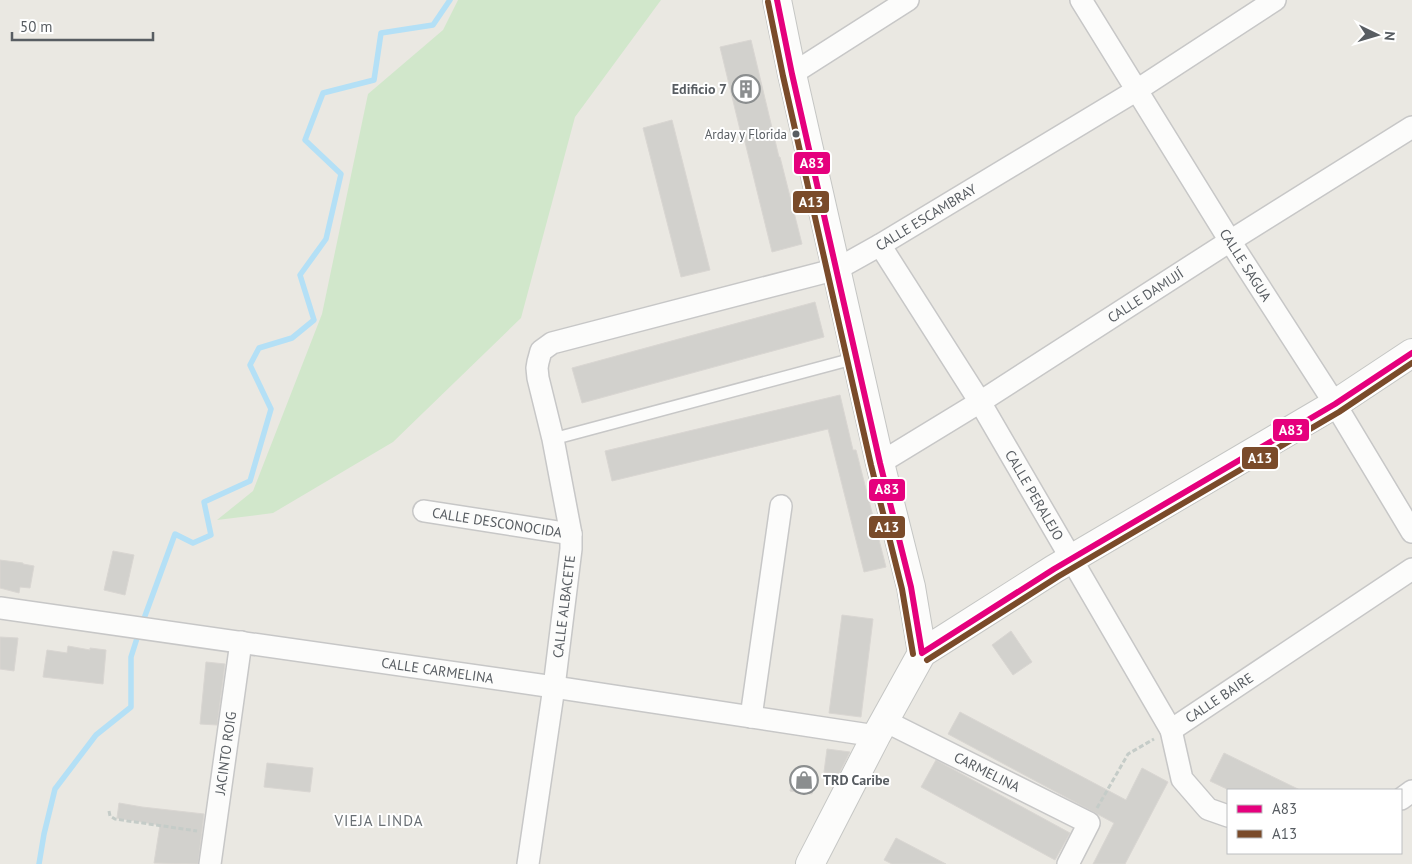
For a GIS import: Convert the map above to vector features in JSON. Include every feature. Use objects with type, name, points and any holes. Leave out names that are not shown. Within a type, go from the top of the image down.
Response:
[{"type":"street","points":[[777,0],[880,463],[911,586],[922,653]]},
{"type":"street","points":[[792,74],[908,0]]},
{"type":"street","name":"CALLE SAGUA","points":[[1081,0],[1230,241],[1335,404],[1412,532]]},
{"type":"street","name":"CALLE ESCAMBRAY","points":[[541,351],[552,343],[837,269],[1137,90],[1275,0]]},
{"type":"street","name":"CALLE DAMUJÍ","points":[[880,463],[980,402],[1230,241],[1412,127]]},
{"type":"street","name":"CALLE PERALEJO","points":[[880,245],[980,402],[1171,730],[1182,779],[1208,809],[1227,816]]},
{"type":"street","name":"CALLE ALBACETE","points":[[528,864],[554,687],[571,549],[571,534],[553,439],[538,378],[538,362],[541,351]]},
{"type":"street","points":[[810,864],[880,728],[922,653],[1072,559],[1335,404],[1412,353]]},
{"type":"street","points":[[750,717],[781,506]]},
{"type":"street","name":"CALLE DESCONOCIDA","points":[[424,511],[571,534]]},
{"type":"street","name":"CALLE BAIRE","points":[[1171,730],[1412,568]]},
{"type":"street","name":"CALLE CARMELINA","points":[[0,608],[750,717],[880,728]]},
{"type":"street","name":"JACINTO ROIG","points":[[210,864],[241,642]]},
{"type":"street","name":"CARMELINA","points":[[880,728],[1089,823]]},
{"type":"street","points":[[1068,864],[1089,823]]},
{"type":"lane","points":[[553,439],[856,358]]},
{"type":"path","name":"CALLE BAIRE","points":[[1089,823],[1128,754],[1171,730]]},
{"type":"path","points":[[110,811],[110,816],[115,819],[215,833]]},
{"type":"green space","points":[[458,0],[661,0],[575,117],[521,318],[393,442],[273,513],[217,520],[253,491],[322,314],[368,94],[443,30]]},
{"type":"building","points":[[751,40],[802,244],[772,252],[720,47]]},
{"type":"building","points":[[672,120],[710,270],[681,277],[643,128]]},
{"type":"building","points":[[815,302],[824,337],[582,403],[572,368]]},
{"type":"building","points":[[840,395],[853,450],[856,450],[886,567],[864,572],[828,429],[612,481],[605,451]]},
{"type":"building","points":[[113,551],[134,555],[125,595],[104,590]]},
{"type":"building","points":[[0,560],[34,566],[30,588],[20,587],[19,593],[0,588]]},
{"type":"building","points":[[842,615],[873,619],[861,717],[829,713]]},
{"type":"building","points":[[1011,631],[1032,662],[1013,675],[992,645]]},
{"type":"building","points":[[0,637],[18,638],[14,671],[0,669]]},
{"type":"building","points":[[68,646],[90,650],[90,648],[106,650],[103,684],[43,677],[47,650],[67,653]]},
{"type":"building","points":[[206,662],[225,664],[217,725],[200,724]]},
{"type":"building","points":[[960,712],[1126,800],[1142,768],[1168,782],[1125,864],[1093,864],[1114,823],[948,734]]},
{"type":"building","points":[[827,749],[850,752],[839,774],[824,772]]},
{"type":"building","points":[[1224,753],[1298,789],[1227,789],[1210,781]]},
{"type":"building","points":[[936,760],[1070,833],[1055,860],[921,787]]},
{"type":"building","points":[[267,763],[313,768],[310,792],[264,787]]},
{"type":"building","points":[[795,768],[816,771],[812,794],[790,791]]},
{"type":"building","points":[[119,803],[204,814],[198,864],[154,863],[160,825],[117,818]]},
{"type":"building","points":[[896,838],[946,864],[892,864],[884,860]]},
{"type":"waterway","points":[[142,624],[175,534],[193,543],[211,535],[204,502],[250,481],[271,409],[250,365],[259,348],[292,338],[314,320],[300,275],[326,239],[341,174],[305,140],[323,93],[374,80],[381,33],[433,25],[450,0]]},
{"type":"waterway","points":[[39,864],[55,789],[96,735],[131,707],[131,657],[139,632]]},
{"type":"transit line","name":"A83","points":[[777,0],[880,463],[911,587],[922,653]]},
{"type":"transit line","name":"A13","points":[[768,2],[871,465],[902,589],[913,654]]},
{"type":"transit line","name":"A83","points":[[922,653],[1054,569],[1335,404],[1412,353]]},
{"type":"transit line","name":"A13","points":[[927,660],[1059,576],[1339,412],[1412,363]]},
{"type":"place","name":"Edificio 7","points":[[746,89]]},
{"type":"place","name":"Arday y Florida","points":[[796,134]]},
{"type":"place","name":"TRD Caribe","points":[[804,780]]},
{"type":"district","name":"VIEJA LINDA","points":[[379,820]]}]
